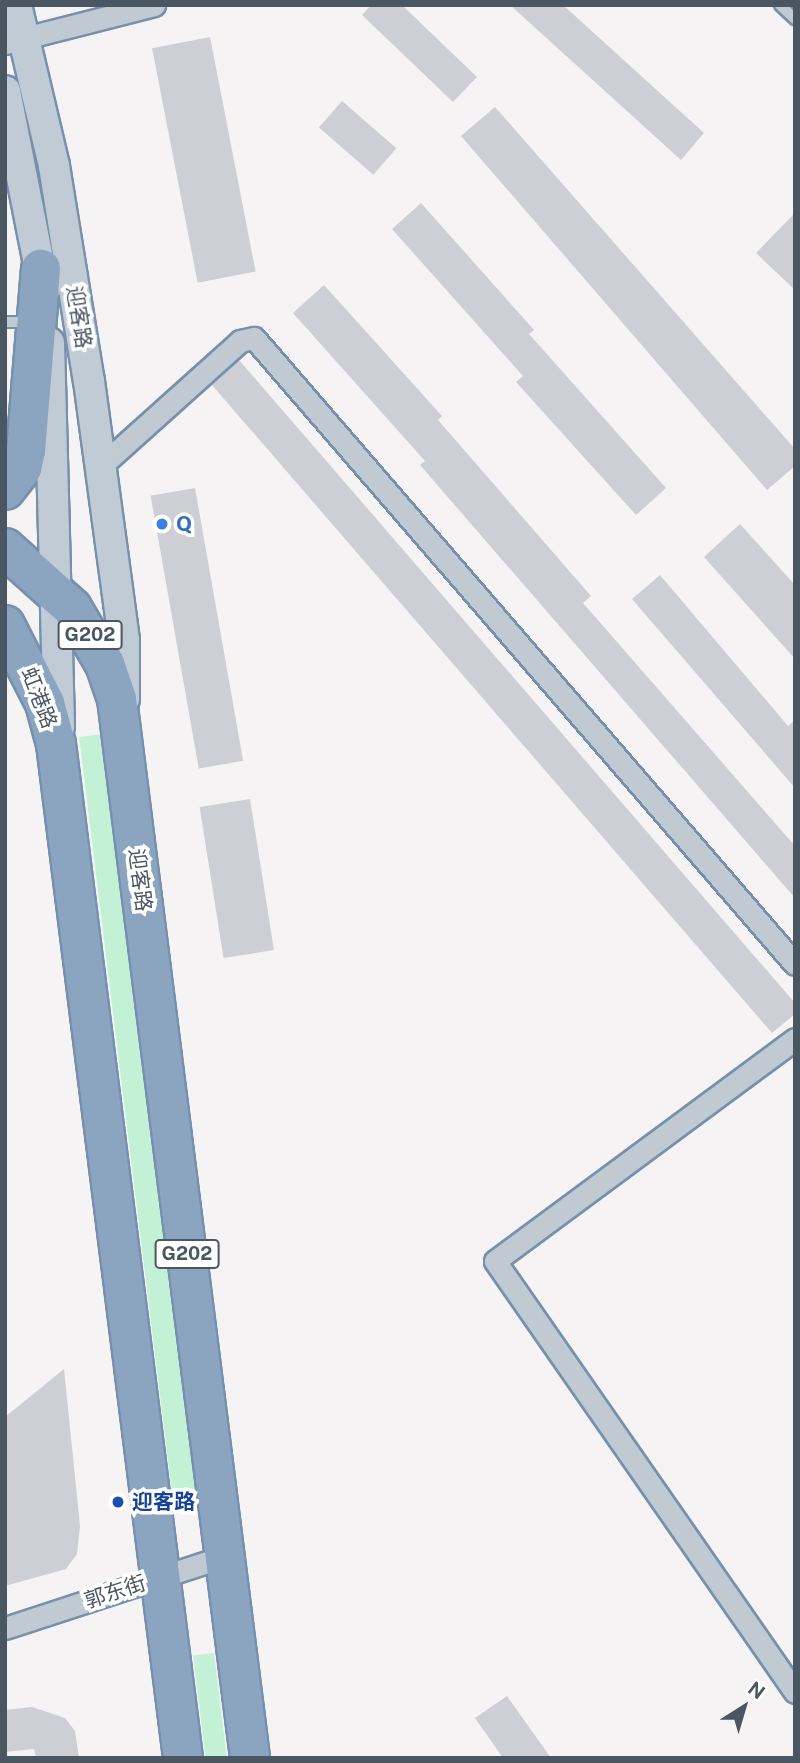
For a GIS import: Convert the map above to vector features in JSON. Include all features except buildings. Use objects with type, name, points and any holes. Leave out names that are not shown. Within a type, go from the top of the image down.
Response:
[{"type":"highway","points":[[5,490],[22,468],[26,451],[21,322],[41,269]]},
{"type":"highway","name":"G202","points":[[5,548],[72,608],[105,664],[117,699],[124,750]]},
{"type":"highway","name":"虹港路","points":[[5,625],[45,703],[60,776]]},
{"type":"highway","name":"迎客路","points":[[124,750],[250,1758]]},
{"type":"highway","name":"迎客路","points":[[60,776],[183,1758]]},
{"type":"main road","name":"迎客路","points":[[16,5],[15,40],[65,229],[102,465],[124,640],[124,750]]},
{"type":"main road","name":"迎客路","points":[[5,91],[41,269],[51,372],[60,776]]},
{"type":"street","points":[[15,40],[154,5]]},
{"type":"street","points":[[102,465],[240,341],[254,338],[795,964]]},
{"type":"street","points":[[795,1039],[495,1261],[795,1692]]},
{"type":"street","name":"郭东街","points":[[5,1628],[225,1556]]},
{"type":"lane","points":[[780,5],[795,19]]},
{"type":"green space","points":[[103,734],[198,1505],[174,1508],[79,737]]},
{"type":"green space","points":[[214,1653],[227,1758],[206,1758],[193,1656]]},
{"type":"place","name":"Q","points":[[162,524]]},
{"type":"place","name":"迎客路","points":[[118,1502]]}]
